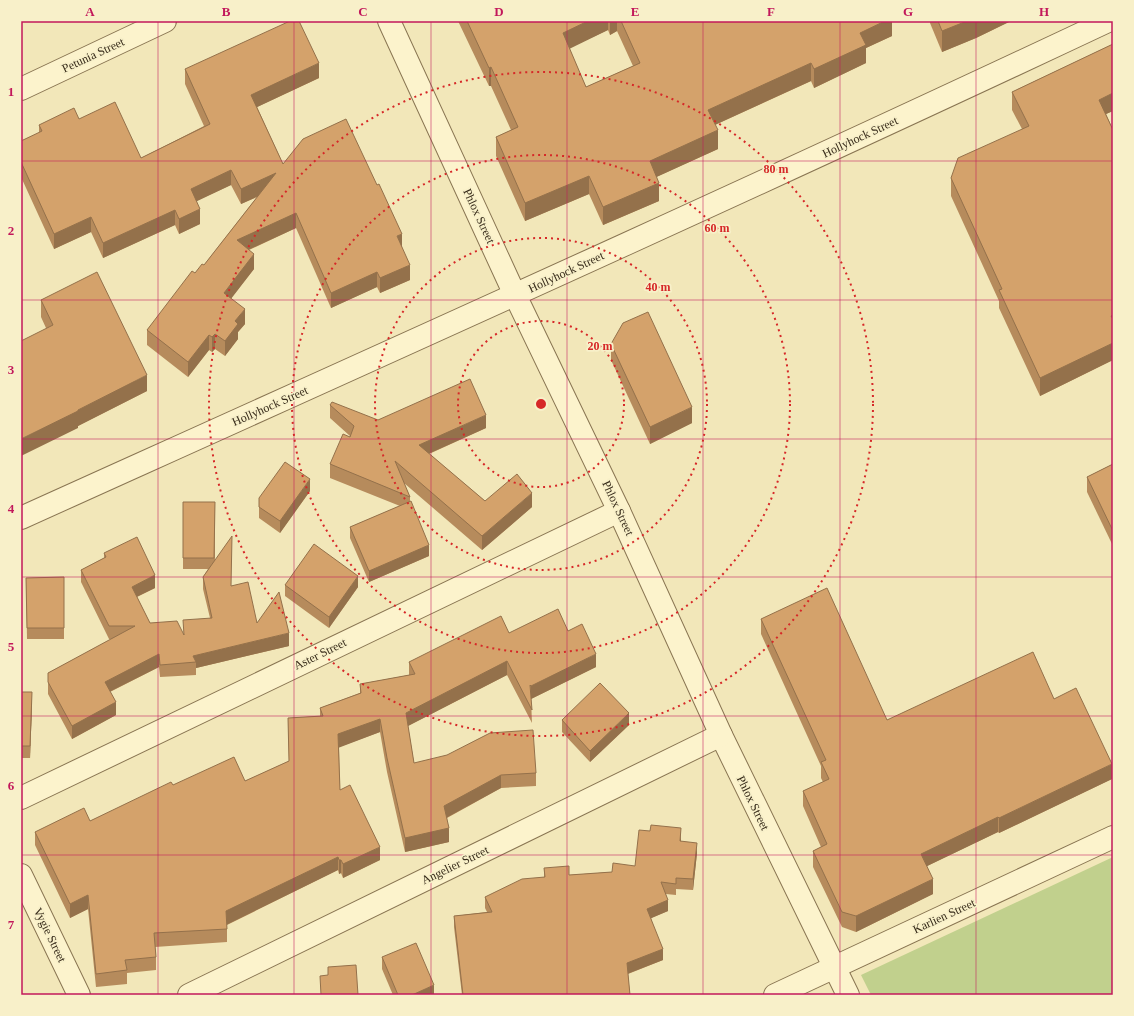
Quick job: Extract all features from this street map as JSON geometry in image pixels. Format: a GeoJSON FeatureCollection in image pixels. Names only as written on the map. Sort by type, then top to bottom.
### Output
{"type":"FeatureCollection","features":[{"type":"Feature","properties":{"kind":"street","name":"Petunia Street"},"geometry":{"type":"LineString","coordinates":[[21,89],[165,21]]}},
{"type":"Feature","properties":{"kind":"street","name":"Phlox Street"},"geometry":{"type":"LineString","coordinates":[[389,21],[515,295],[619,511],[721,735],[848,995]]}},
{"type":"Feature","properties":{"kind":"street","name":"Hollyhock Street"},"geometry":{"type":"LineString","coordinates":[[21,518],[871,133],[1108,21]]}},
{"type":"Feature","properties":{"kind":"street","name":"Aster Street"},"geometry":{"type":"LineString","coordinates":[[21,798],[619,511]]}},
{"type":"Feature","properties":{"kind":"street","name":"Angelier Street"},"geometry":{"type":"LineString","coordinates":[[189,995],[721,735]]}},
{"type":"Feature","properties":{"kind":"street","name":"Karlien Street"},"geometry":{"type":"LineString","coordinates":[[774,995],[1113,837]]}},
{"type":"Feature","properties":{"kind":"street","name":"Vygie Street"},"geometry":{"type":"LineString","coordinates":[[21,875],[79,995]]}},
{"type":"Feature","properties":{"kind":"green space"},"geometry":{"type":"Polygon","coordinates":[[[1113,857],[1113,995],[871,995],[861,975],[1113,857]]]}},
{"type":"Feature","properties":{"kind":"building"},"geometry":{"type":"Polygon","coordinates":[[[290,21],[299,21],[319,63],[251,95],[283,164],[303,139],[346,119],[377,185],[379,184],[402,234],[397,236],[410,265],[380,278],[377,272],[331,293],[296,213],[237,240],[254,254],[224,293],[245,309],[235,321],[238,324],[225,341],[215,334],[212,337],[209,335],[188,362],[147,330],[192,271],[195,273],[202,264],[204,265],[276,173],[241,189],[231,170],[191,189],[200,209],[179,219],[175,210],[103,243],[91,217],[54,234],[21,162],[21,141],[42,131],[39,125],[74,108],[79,119],[115,102],[141,158],[210,124],[185,69],[290,21]]]}},
{"type":"Feature","properties":{"kind":"building"},"geometry":{"type":"Polygon","coordinates":[[[467,21],[588,21],[563,33],[586,87],[640,63],[621,21],[885,21],[860,33],[866,45],[814,69],[811,63],[708,110],[718,130],[650,161],[659,183],[603,207],[589,176],[525,203],[496,137],[518,127],[491,67],[489,68],[467,21]]]}},
{"type":"Feature","properties":{"kind":"building"},"geometry":{"type":"Polygon","coordinates":[[[938,21],[967,21],[942,31],[938,21]]]}},
{"type":"Feature","properties":{"kind":"building"},"geometry":{"type":"Polygon","coordinates":[[[1113,44],[1113,93],[1099,100],[1113,130],[1113,315],[1111,316],[1113,319],[1113,343],[1040,378],[999,290],[1002,289],[951,178],[958,158],[1029,126],[1012,92],[1113,44]]]}},
{"type":"Feature","properties":{"kind":"building"},"geometry":{"type":"Polygon","coordinates":[[[97,272],[147,375],[21,439],[21,341],[53,325],[41,300],[97,272]]]}},
{"type":"Feature","properties":{"kind":"building"},"geometry":{"type":"Polygon","coordinates":[[[648,312],[692,407],[650,427],[611,344],[623,323],[648,312]]]}},
{"type":"Feature","properties":{"kind":"building"},"geometry":{"type":"Polygon","coordinates":[[[470,379],[486,415],[419,445],[485,501],[517,474],[532,493],[482,536],[395,461],[410,497],[330,464],[343,434],[350,437],[354,426],[330,405],[332,402],[378,420],[470,379]]]}},
{"type":"Feature","properties":{"kind":"building"},"geometry":{"type":"Polygon","coordinates":[[[285,462],[310,479],[280,521],[259,507],[259,498],[285,462]]]}},
{"type":"Feature","properties":{"kind":"building"},"geometry":{"type":"Polygon","coordinates":[[[1113,464],[1113,531],[1087,477],[1113,464]]]}},
{"type":"Feature","properties":{"kind":"building"},"geometry":{"type":"Polygon","coordinates":[[[411,501],[429,545],[369,571],[350,527],[411,501]]]}},
{"type":"Feature","properties":{"kind":"building"},"geometry":{"type":"Polygon","coordinates":[[[183,502],[215,502],[214,558],[183,558],[183,502]]]}},
{"type":"Feature","properties":{"kind":"building"},"geometry":{"type":"Polygon","coordinates":[[[232,536],[231,586],[248,582],[257,623],[279,592],[289,633],[193,656],[196,662],[160,665],[159,654],[105,682],[116,702],[72,726],[48,682],[48,673],[135,626],[109,626],[81,570],[106,557],[104,553],[137,537],[155,575],[132,587],[150,623],[177,621],[184,635],[183,620],[212,618],[203,577],[232,536]]]}},
{"type":"Feature","properties":{"kind":"building"},"geometry":{"type":"Polygon","coordinates":[[[314,544],[358,576],[329,617],[285,585],[314,544]]]}},
{"type":"Feature","properties":{"kind":"building"},"geometry":{"type":"Polygon","coordinates":[[[64,577],[64,628],[27,628],[26,578],[64,577]]]}},
{"type":"Feature","properties":{"kind":"building"},"geometry":{"type":"Polygon","coordinates":[[[827,588],[887,720],[1033,652],[1054,699],[1076,688],[1112,764],[921,854],[933,879],[856,916],[842,912],[813,851],[827,844],[803,791],[829,779],[821,762],[826,760],[761,619],[827,588]]]}},
{"type":"Feature","properties":{"kind":"building"},"geometry":{"type":"Polygon","coordinates":[[[558,609],[568,631],[582,624],[596,654],[531,686],[530,685],[532,710],[507,661],[406,713],[414,763],[447,755],[490,733],[533,730],[536,773],[501,775],[444,806],[449,828],[405,838],[380,719],[338,734],[340,790],[350,785],[380,847],[343,864],[338,857],[226,911],[227,929],[154,933],[156,957],[125,960],[127,970],[96,974],[88,895],[70,904],[35,832],[84,808],[90,821],[171,782],[173,785],[234,757],[245,781],[289,761],[288,718],[323,716],[320,708],[361,693],[360,684],[415,674],[409,662],[501,616],[509,633],[558,609]]]}},
{"type":"Feature","properties":{"kind":"building"},"geometry":{"type":"Polygon","coordinates":[[[600,683],[629,713],[590,751],[562,720],[600,683]]]}},
{"type":"Feature","properties":{"kind":"building"},"geometry":{"type":"Polygon","coordinates":[[[21,692],[32,692],[30,746],[21,746],[21,692]]]}},
{"type":"Feature","properties":{"kind":"building"},"geometry":{"type":"Polygon","coordinates":[[[651,825],[681,828],[680,841],[697,843],[693,879],[676,878],[676,884],[661,882],[668,900],[647,909],[663,949],[627,963],[630,995],[463,995],[454,916],[492,912],[485,897],[522,879],[545,877],[544,868],[569,866],[569,875],[612,872],[613,863],[635,866],[639,830],[650,831],[651,825]]]}},
{"type":"Feature","properties":{"kind":"building"},"geometry":{"type":"Polygon","coordinates":[[[416,943],[434,985],[412,995],[398,995],[382,957],[416,943]]]}},
{"type":"Feature","properties":{"kind":"building"},"geometry":{"type":"Polygon","coordinates":[[[356,965],[358,995],[321,995],[320,976],[328,975],[328,967],[356,965]]]}}]}
